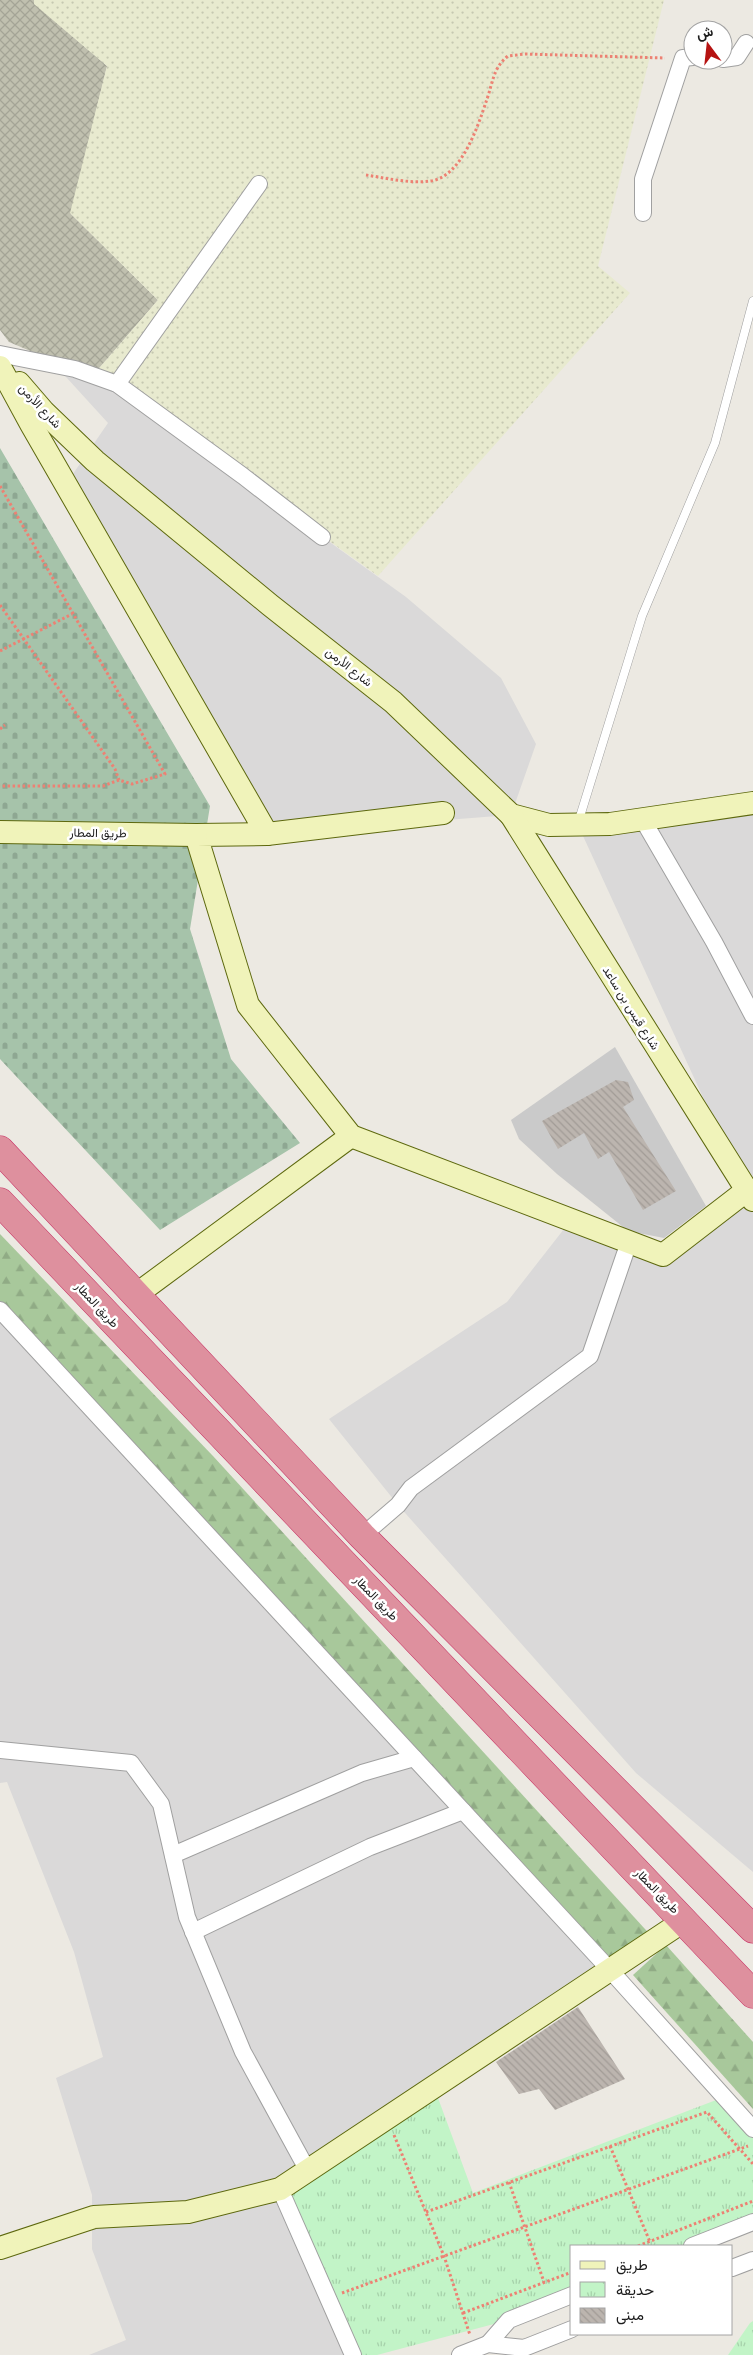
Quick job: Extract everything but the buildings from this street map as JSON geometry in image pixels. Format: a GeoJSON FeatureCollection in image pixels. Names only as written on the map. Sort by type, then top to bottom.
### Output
{"type":"FeatureCollection","features":[{"type":"Feature","properties":{"kind":"highway"},"geometry":{"type":"LineString","coordinates":[[0,1150],[362,1536],[753,1929]]}},
{"type":"Feature","properties":{"kind":"highway","name":"طريق المطار"},"geometry":{"type":"LineString","coordinates":[[0,1202],[685,1920],[753,1994]]}},
{"type":"Feature","properties":{"kind":"main road","name":"شارع الأرمن"},"geometry":{"type":"LineString","coordinates":[[0,362],[44,412],[95,461],[270,605],[393,702],[511,815],[549,826],[578,825],[643,820],[753,803]]}},
{"type":"Feature","properties":{"kind":"main road"},"geometry":{"type":"LineString","coordinates":[[0,367],[267,834],[443,813]]}},
{"type":"Feature","properties":{"kind":"main road"},"geometry":{"type":"LineString","coordinates":[[66,484],[70,474],[76,467],[85,462],[95,461]]}},
{"type":"Feature","properties":{"kind":"main road","name":"شارع قيس بن ساعد"},"geometry":{"type":"LineString","coordinates":[[511,815],[749,1196]]}},
{"type":"Feature","properties":{"kind":"main road","name":"طريق المطار"},"geometry":{"type":"LineString","coordinates":[[0,832],[196,835],[267,834]]}},
{"type":"Feature","properties":{"kind":"main road"},"geometry":{"type":"LineString","coordinates":[[196,835],[248,1005],[351,1136],[663,1255],[749,1196]]}},
{"type":"Feature","properties":{"kind":"main road"},"geometry":{"type":"LineString","coordinates":[[137,1294],[351,1136]]}},
{"type":"Feature","properties":{"kind":"main road"},"geometry":{"type":"LineString","coordinates":[[0,2248],[94,2217],[188,2212],[280,2189],[685,1920]]}},
{"type":"Feature","properties":{"kind":"street"},"geometry":{"type":"LineString","coordinates":[[733,57],[737,56],[750,43]]}},
{"type":"Feature","properties":{"kind":"street"},"geometry":{"type":"LineString","coordinates":[[642,213],[643,180],[683,70]]}},
{"type":"Feature","properties":{"kind":"street"},"geometry":{"type":"LineString","coordinates":[[117,384],[259,184]]}},
{"type":"Feature","properties":{"kind":"street"},"geometry":{"type":"LineString","coordinates":[[0,354],[75,369],[117,384],[243,476],[322,537]]}},
{"type":"Feature","properties":{"kind":"street"},"geometry":{"type":"LineString","coordinates":[[643,820],[714,942],[753,1016]]}},
{"type":"Feature","properties":{"kind":"street"},"geometry":{"type":"LineString","coordinates":[[362,1536],[398,1505],[411,1488],[590,1356],[629,1242]]}},
{"type":"Feature","properties":{"kind":"street"},"geometry":{"type":"LineString","coordinates":[[0,1310],[463,1810],[753,2129]]}},
{"type":"Feature","properties":{"kind":"street"},"geometry":{"type":"LineString","coordinates":[[0,1750],[131,1763],[161,1804],[188,1917],[194,1932],[243,2052],[308,2171]]}},
{"type":"Feature","properties":{"kind":"street"},"geometry":{"type":"LineString","coordinates":[[173,1856],[362,1773],[414,1758]]}},
{"type":"Feature","properties":{"kind":"street"},"geometry":{"type":"LineString","coordinates":[[194,1932],[370,1847],[463,1810]]}},
{"type":"Feature","properties":{"kind":"street"},"geometry":{"type":"LineString","coordinates":[[280,2189],[353,2355]]}},
{"type":"Feature","properties":{"kind":"street"},"geometry":{"type":"LineString","coordinates":[[695,2245],[753,2222]]}},
{"type":"Feature","properties":{"kind":"street"},"geometry":{"type":"LineString","coordinates":[[733,2268],[753,2260]]}},
{"type":"Feature","properties":{"kind":"street"},"geometry":{"type":"LineString","coordinates":[[474,2350],[509,2320],[570,2295]]}},
{"type":"Feature","properties":{"kind":"street"},"geometry":{"type":"LineString","coordinates":[[474,2350],[524,2348],[570,2330]]}},
{"type":"Feature","properties":{"kind":"lane"},"geometry":{"type":"LineString","coordinates":[[578,825],[642,616],[715,443],[753,300]]}},
{"type":"Feature","properties":{"kind":"path"},"geometry":{"type":"LineString","coordinates":[[366,175],[430,181],[444,178],[454,169],[473,136],[488,98],[494,72],[508,56],[683,58]]}},
{"type":"Feature","properties":{"kind":"path"},"geometry":{"type":"LineString","coordinates":[[0,486],[165,774],[132,784],[119,780],[103,786],[0,786]]}},
{"type":"Feature","properties":{"kind":"path"},"geometry":{"type":"LineString","coordinates":[[0,605],[115,769],[119,780]]}},
{"type":"Feature","properties":{"kind":"path"},"geometry":{"type":"LineString","coordinates":[[0,651],[72,614]]}},
{"type":"Feature","properties":{"kind":"path"},"geometry":{"type":"LineString","coordinates":[[0,729],[5,725]]}},
{"type":"Feature","properties":{"kind":"path"},"geometry":{"type":"LineString","coordinates":[[426,2212],[707,2112],[753,2164]]}},
{"type":"Feature","properties":{"kind":"path"},"geometry":{"type":"LineString","coordinates":[[387,2118],[444,2256],[474,2350]]}},
{"type":"Feature","properties":{"kind":"path"},"geometry":{"type":"LineString","coordinates":[[328,2298],[753,2144]]}},
{"type":"Feature","properties":{"kind":"path"},"geometry":{"type":"LineString","coordinates":[[610,2146],[650,2242]]}},
{"type":"Feature","properties":{"kind":"path"},"geometry":{"type":"LineString","coordinates":[[509,2182],[544,2282]]}},
{"type":"Feature","properties":{"kind":"path"},"geometry":{"type":"LineString","coordinates":[[641,2245],[753,2201]]}},
{"type":"Feature","properties":{"kind":"path"},"geometry":{"type":"LineString","coordinates":[[463,2313],[570,2273]]}},
{"type":"Feature","properties":{"kind":"shaded area"},"geometry":{"type":"Polygon","coordinates":[[[0,0],[34,0],[35,4],[107,66],[71,214],[158,300],[95,373],[74,360],[47,358],[9,342],[0,330],[0,0]]]}},
{"type":"Feature","properties":{"kind":"shaded area"},"geometry":{"type":"Polygon","coordinates":[[[34,0],[664,0],[598,266],[630,293],[378,576],[95,373],[158,300],[70,213],[107,66],[34,4],[34,0]]]}},
{"type":"Feature","properties":{"kind":"shaded area"},"geometry":{"type":"Polygon","coordinates":[[[56,366],[117,384],[135,402],[406,597],[501,678],[536,744],[511,815],[267,834],[66,484],[108,423],[56,366]]]}},
{"type":"Feature","properties":{"kind":"shaded area"},"geometry":{"type":"Polygon","coordinates":[[[753,803],[753,1872],[636,1773],[398,1505],[329,1419],[507,1302],[571,1220],[663,1255],[746,1191],[578,825],[753,803]]]}},
{"type":"Feature","properties":{"kind":"shaded area"},"geometry":{"type":"Polygon","coordinates":[[[615,1047],[706,1206],[664,1238],[628,1231],[557,1174],[519,1139],[511,1120],[615,1047]]]}},
{"type":"Feature","properties":{"kind":"shaded area"},"geometry":{"type":"Polygon","coordinates":[[[0,1310],[610,1970],[280,2189],[353,2355],[89,2355],[126,2340],[92,2249],[92,2195],[56,2078],[103,2057],[74,1952],[7,1782],[0,1783],[0,1310]]]}},
{"type":"Feature","properties":{"kind":"green space"},"geometry":{"type":"Polygon","coordinates":[[[0,448],[210,806],[190,929],[231,1059],[300,1143],[160,1230],[0,1059],[0,448]]]}},
{"type":"Feature","properties":{"kind":"green space"},"geometry":{"type":"Polygon","coordinates":[[[0,1234],[213,1456],[655,1940],[610,1970],[0,1310],[0,1234]]]}},
{"type":"Feature","properties":{"kind":"green space"},"geometry":{"type":"Polygon","coordinates":[[[666,1945],[753,2042],[753,2109],[633,1975],[666,1945]]]}},
{"type":"Feature","properties":{"kind":"green space"},"geometry":{"type":"Polygon","coordinates":[[[434,2087],[473,2193],[724,2097],[753,2129],[753,2222],[695,2245],[570,2245],[570,2296],[509,2320],[377,2355],[353,2355],[280,2189],[434,2087]]]}},
{"type":"Feature","properties":{"kind":"green space"},"geometry":{"type":"Polygon","coordinates":[[[753,2321],[753,2355],[728,2355],[750,2323],[753,2321]]]}}]}
